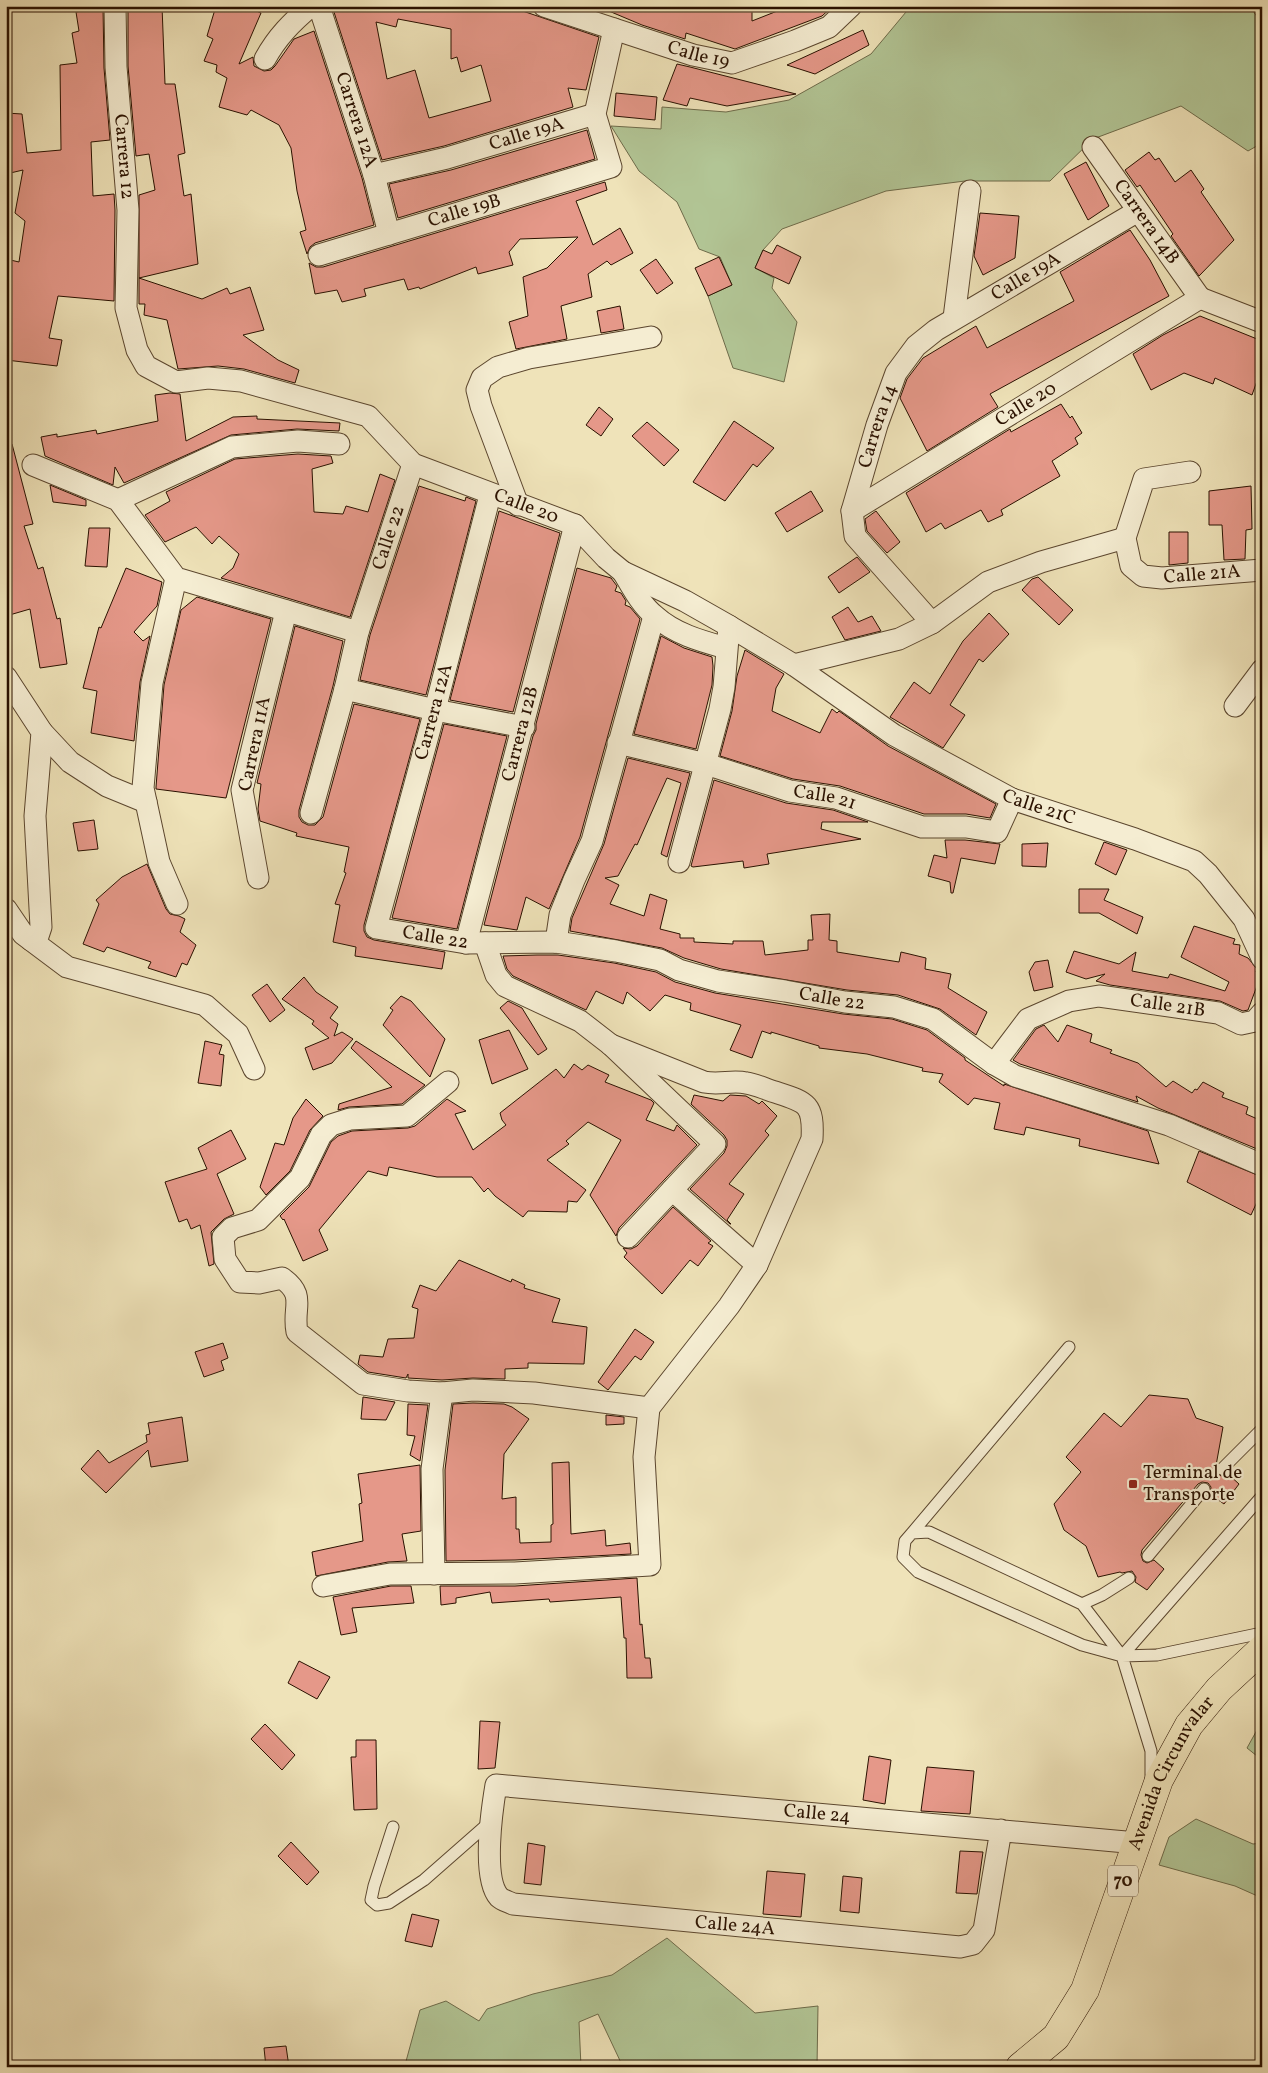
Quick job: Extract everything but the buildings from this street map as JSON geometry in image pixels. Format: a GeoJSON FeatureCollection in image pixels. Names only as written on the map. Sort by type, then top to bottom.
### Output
{"type":"FeatureCollection","features":[{"type":"Feature","properties":{"kind":"main road","name":"Avenida Circunvalar"},"geometry":{"type":"LineString","coordinates":[[1020,2067],[1056,2036],[1085,1990],[1159,1780],[1189,1725],[1219,1690],[1262,1649]]}},
{"type":"Feature","properties":{"kind":"street","name":"Carrera 12"},"geometry":{"type":"LineString","coordinates":[[115,6],[117,84],[128,210],[126,308]]}},
{"type":"Feature","properties":{"kind":"street"},"geometry":{"type":"LineString","coordinates":[[265,59],[274,43],[290,24],[311,6]]}},
{"type":"Feature","properties":{"kind":"street","name":"Carrera 12A"},"geometry":{"type":"LineString","coordinates":[[319,6],[374,175],[389,234]]}},
{"type":"Feature","properties":{"kind":"street","name":"Calle 19"},"geometry":{"type":"LineString","coordinates":[[544,6],[694,55],[732,63],[829,27],[850,9]]}},
{"type":"Feature","properties":{"kind":"street"},"geometry":{"type":"LineString","coordinates":[[595,114],[614,30]]}},
{"type":"Feature","properties":{"kind":"street","name":"Calle 19A"},"geometry":{"type":"LineString","coordinates":[[374,175],[447,158],[595,114]]}},
{"type":"Feature","properties":{"kind":"street","name":"Calle 19B"},"geometry":{"type":"LineString","coordinates":[[320,255],[611,167],[595,114]]}},
{"type":"Feature","properties":{"kind":"street","name":"Carrera 14B"},"geometry":{"type":"LineString","coordinates":[[1094,147],[1200,298]]}},
{"type":"Feature","properties":{"kind":"street"},"geometry":{"type":"LineString","coordinates":[[954,318],[970,191]]}},
{"type":"Feature","properties":{"kind":"street","name":"Calle 19A"},"geometry":{"type":"LineString","coordinates":[[916,346],[954,318],[1138,211]]}},
{"type":"Feature","properties":{"kind":"street","name":"Calle 20"},"geometry":{"type":"LineString","coordinates":[[852,511],[1200,298]]}},
{"type":"Feature","properties":{"kind":"street"},"geometry":{"type":"LineString","coordinates":[[1200,298],[1262,322]]}},
{"type":"Feature","properties":{"kind":"street","name":"Calle 20"},"geometry":{"type":"LineString","coordinates":[[126,308],[137,350],[146,366],[176,382],[208,378],[241,381],[368,416],[413,464],[490,495],[575,525],[606,558],[623,572],[685,601],[729,626]]}},
{"type":"Feature","properties":{"kind":"street"},"geometry":{"type":"LineString","coordinates":[[518,505],[481,406],[477,390],[482,378],[498,366],[529,358],[651,337]]}},
{"type":"Feature","properties":{"kind":"street","name":"Carrera 14"},"geometry":{"type":"LineString","coordinates":[[852,511],[877,425],[896,373],[916,346]]}},
{"type":"Feature","properties":{"kind":"street"},"geometry":{"type":"LineString","coordinates":[[118,500],[232,447],[298,441],[339,444]]}},
{"type":"Feature","properties":{"kind":"street","name":"Calle 22"},"geometry":{"type":"LineString","coordinates":[[312,813],[346,689],[358,632],[413,464]]}},
{"type":"Feature","properties":{"kind":"street"},"geometry":{"type":"LineString","coordinates":[[33,465],[118,500],[176,578],[358,632]]}},
{"type":"Feature","properties":{"kind":"street"},"geometry":{"type":"LineString","coordinates":[[794,665],[899,640],[932,623],[988,582],[1042,562],[1125,538],[1144,479],[1190,472]]}},
{"type":"Feature","properties":{"kind":"street","name":"Carrera 12A"},"geometry":{"type":"LineString","coordinates":[[376,928],[435,710],[490,495]]}},
{"type":"Feature","properties":{"kind":"street"},"geometry":{"type":"LineString","coordinates":[[852,511],[855,536],[932,623]]}},
{"type":"Feature","properties":{"kind":"street","name":"Carrera 12B"},"geometry":{"type":"LineString","coordinates":[[476,943],[524,727],[575,525]]}},
{"type":"Feature","properties":{"kind":"street","name":"Calle 21A"},"geometry":{"type":"LineString","coordinates":[[1125,538],[1131,566],[1143,576],[1162,578],[1262,570]]}},
{"type":"Feature","properties":{"kind":"street"},"geometry":{"type":"LineString","coordinates":[[623,572],[638,597],[654,616],[677,631],[726,648]]}},
{"type":"Feature","properties":{"kind":"street"},"geometry":{"type":"LineString","coordinates":[[176,578],[152,683],[143,788],[159,862],[177,904]]}},
{"type":"Feature","properties":{"kind":"street","name":"Carrera 11A"},"geometry":{"type":"LineString","coordinates":[[258,878],[242,790],[286,611]]}},
{"type":"Feature","properties":{"kind":"street"},"geometry":{"type":"LineString","coordinates":[[556,942],[560,915],[592,842],[654,616]]}},
{"type":"Feature","properties":{"kind":"street"},"geometry":{"type":"LineString","coordinates":[[679,862],[706,764],[724,687],[729,626]]}},
{"type":"Feature","properties":{"kind":"street","name":"Calle 21C"},"geometry":{"type":"LineString","coordinates":[[729,626],[794,665],[894,735],[1012,799],[1135,839],[1194,861],[1208,874],[1244,918],[1262,958]]}},
{"type":"Feature","properties":{"kind":"street"},"geometry":{"type":"LineString","coordinates":[[1235,706],[1262,670]]}},
{"type":"Feature","properties":{"kind":"street"},"geometry":{"type":"LineString","coordinates":[[6,677],[42,732],[70,762],[107,786],[146,802]]}},
{"type":"Feature","properties":{"kind":"street"},"geometry":{"type":"LineString","coordinates":[[346,689],[435,710],[524,727]]}},
{"type":"Feature","properties":{"kind":"street"},"geometry":{"type":"LineString","coordinates":[[31,940],[38,936],[42,927],[35,816],[42,732]]}},
{"type":"Feature","properties":{"kind":"street","name":"Calle 21"},"geometry":{"type":"LineString","coordinates":[[618,743],[706,764],[790,791],[836,798],[922,827],[966,827],[997,832],[1012,799]]}},
{"type":"Feature","properties":{"kind":"street"},"geometry":{"type":"LineString","coordinates":[[6,909],[24,934],[68,967],[205,1005],[238,1034],[254,1069]]}},
{"type":"Feature","properties":{"kind":"street","name":"Calle 22"},"geometry":{"type":"LineString","coordinates":[[376,928],[476,943],[556,942],[660,960],[679,970],[718,981],[845,1002],[894,1007],[933,1019],[994,1064],[1015,1076],[1169,1125],[1262,1165]]}},
{"type":"Feature","properties":{"kind":"street"},"geometry":{"type":"LineString","coordinates":[[476,943],[505,986],[580,1021],[611,1046],[716,1144],[628,1237]]}},
{"type":"Feature","properties":{"kind":"street","name":"Calle 21B"},"geometry":{"type":"LineString","coordinates":[[994,1064],[1028,1020],[1069,1001],[1099,996],[1218,1013],[1241,1024],[1255,1021],[1262,1013]]}},
{"type":"Feature","properties":{"kind":"street"},"geometry":{"type":"LineString","coordinates":[[323,1586],[390,1574],[515,1573],[650,1565],[644,1457],[649,1408],[729,1306],[757,1265],[812,1139],[813,1122],[810,1111],[802,1100],[744,1082],[717,1085],[704,1082],[611,1046]]}},
{"type":"Feature","properties":{"kind":"street"},"geometry":{"type":"LineString","coordinates":[[448,1082],[407,1116],[350,1118],[331,1125],[321,1135],[300,1178],[258,1220],[232,1228],[223,1237],[225,1259],[240,1282],[259,1284],[282,1278],[293,1286],[297,1294],[297,1332],[363,1384],[408,1391],[442,1393],[473,1390],[534,1393],[649,1408]]}},
{"type":"Feature","properties":{"kind":"street"},"geometry":{"type":"LineString","coordinates":[[672,1190],[757,1265]]}},
{"type":"Feature","properties":{"kind":"street"},"geometry":{"type":"LineString","coordinates":[[434,1574],[432,1469],[442,1393]]}},
{"type":"Feature","properties":{"kind":"street","name":"Calle 24"},"geometry":{"type":"LineString","coordinates":[[490,1822],[496,1785],[1137,1843]]}},
{"type":"Feature","properties":{"kind":"street","name":"Calle 24A"},"geometry":{"type":"LineString","coordinates":[[490,1822],[491,1878],[499,1897],[513,1904],[960,1947],[973,1944],[984,1930],[1002,1830]]}},
{"type":"Feature","properties":{"kind":"lane"},"geometry":{"type":"LineString","coordinates":[[1069,1347],[912,1532],[905,1541],[903,1557],[918,1572],[1082,1645],[1122,1656],[1157,1655],[1262,1633]]}},
{"type":"Feature","properties":{"kind":"lane"},"geometry":{"type":"LineString","coordinates":[[1222,1469],[1262,1429]]}},
{"type":"Feature","properties":{"kind":"lane"},"geometry":{"type":"LineString","coordinates":[[1148,1556],[1204,1489]]}},
{"type":"Feature","properties":{"kind":"lane"},"geometry":{"type":"LineString","coordinates":[[1122,1656],[1262,1496]]}},
{"type":"Feature","properties":{"kind":"lane"},"geometry":{"type":"LineString","coordinates":[[912,1532],[929,1532],[1082,1604],[1122,1656],[1131,1680],[1150,1751],[1152,1800]]}},
{"type":"Feature","properties":{"kind":"lane"},"geometry":{"type":"LineString","coordinates":[[1082,1604],[1102,1595],[1129,1578]]}},
{"type":"Feature","properties":{"kind":"lane"},"geometry":{"type":"LineString","coordinates":[[393,1827],[371,1900],[377,1905],[389,1903],[424,1880],[490,1822]]}},
{"type":"Feature","properties":{"kind":"green space"},"geometry":{"type":"Polygon","coordinates":[[[911,6],[1249,6],[1262,23],[1262,143],[1248,151],[1181,106],[1093,139],[1050,181],[965,181],[886,191],[782,229],[763,250],[755,268],[774,278],[772,288],[797,322],[784,382],[733,368],[708,296],[732,285],[720,257],[699,249],[677,202],[639,171],[611,126],[661,129],[662,107],[726,112],[789,100],[871,54],[911,6]]]}},
{"type":"Feature","properties":{"kind":"green space"},"geometry":{"type":"Polygon","coordinates":[[[1262,1721],[1262,1760],[1247,1748],[1262,1721]]]}},
{"type":"Feature","properties":{"kind":"green space"},"geometry":{"type":"Polygon","coordinates":[[[1196,1819],[1253,1844],[1262,1843],[1262,1898],[1235,1886],[1159,1865],[1169,1837],[1196,1819]]]}},
{"type":"Feature","properties":{"kind":"green space"},"geometry":{"type":"Polygon","coordinates":[[[667,1938],[755,2013],[818,2006],[817,2067],[623,2067],[598,2014],[579,2022],[581,2067],[406,2067],[405,2065],[420,2010],[446,2001],[479,2021],[487,2009],[533,1994],[612,1975],[667,1938]]]}},
{"type":"Feature","properties":{"kind":"place","name":"Terminal de Transporte"},"geometry":{"type":"Point","coordinates":[1133,1484]}}]}
